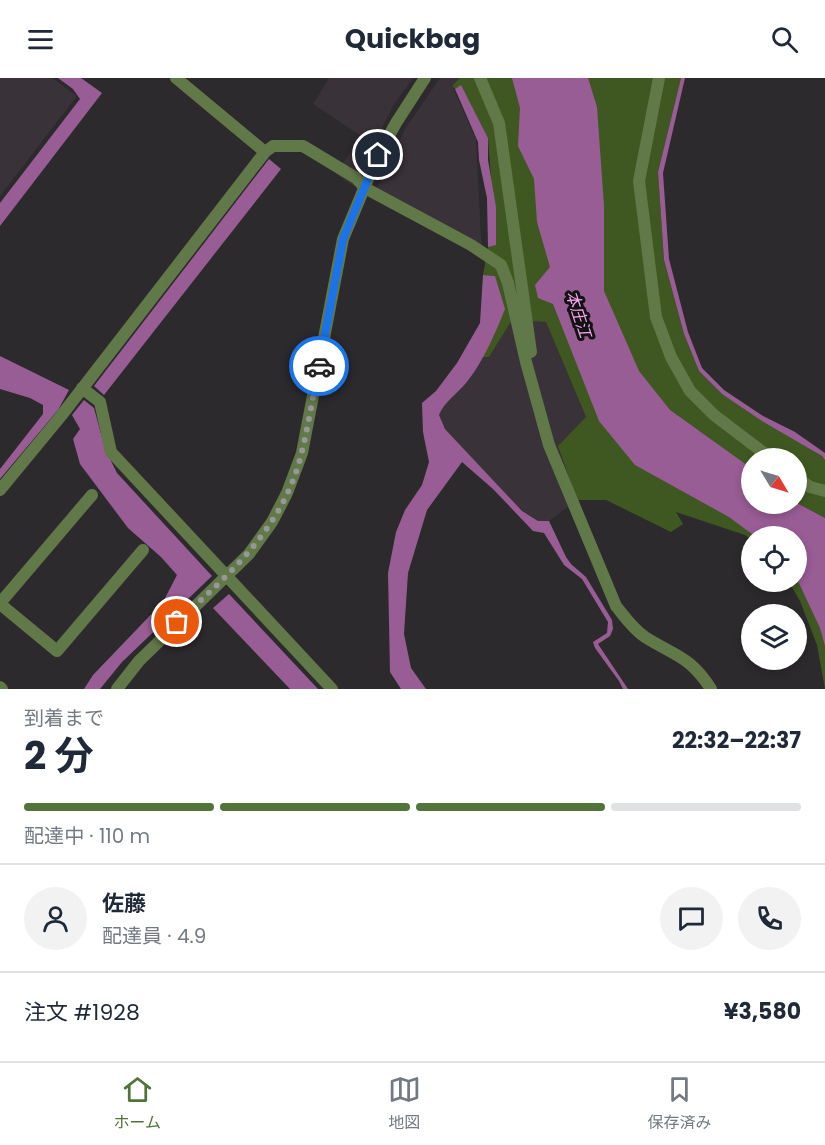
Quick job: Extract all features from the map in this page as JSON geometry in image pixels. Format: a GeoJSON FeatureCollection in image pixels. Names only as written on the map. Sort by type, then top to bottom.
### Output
{"type":"FeatureCollection","features":[{"type":"Feature","properties":{"kind":"street"},"geometry":{"type":"LineString","coordinates":[[176,78],[266,152]]}},
{"type":"Feature","properties":{"kind":"street"},"geometry":{"type":"LineString","coordinates":[[117,689],[139,661],[227,578],[249,554],[272,522],[287,493],[302,453],[343,239],[378,155],[425,78]]}},
{"type":"Feature","properties":{"kind":"street"},"geometry":{"type":"LineString","coordinates":[[480,78],[499,123],[531,352],[530,374]]}},
{"type":"Feature","properties":{"kind":"street"},"geometry":{"type":"LineString","coordinates":[[659,78],[639,181],[656,318],[671,357],[690,391],[714,415],[758,448]]}},
{"type":"Feature","properties":{"kind":"street"},"geometry":{"type":"LineString","coordinates":[[0,490],[266,152],[273,146],[303,146],[356,178],[365,188],[461,239],[501,265],[508,282],[526,363],[549,445],[616,606],[629,624],[645,637],[676,652],[698,669],[711,689]]}},
{"type":"Feature","properties":{"kind":"street"},"geometry":{"type":"LineString","coordinates":[[82,388],[100,402],[111,452],[332,689]]}},
{"type":"Feature","properties":{"kind":"street"},"geometry":{"type":"LineString","coordinates":[[807,485],[825,491]]}},
{"type":"Feature","properties":{"kind":"street"},"geometry":{"type":"LineString","coordinates":[[92,495],[0,603],[57,651],[143,550]]}},
{"type":"Feature","properties":{"kind":"shaded area"},"geometry":{"type":"Polygon","coordinates":[[[0,78],[52,78],[77,96],[0,196],[0,78]]]}},
{"type":"Feature","properties":{"kind":"shaded area"},"geometry":{"type":"Polygon","coordinates":[[[329,78],[413,78],[394,104],[353,186],[336,174],[361,136],[313,104],[329,78]]]}},
{"type":"Feature","properties":{"kind":"shaded area"},"geometry":{"type":"Polygon","coordinates":[[[440,78],[460,78],[452,86],[476,139],[482,257],[372,199],[405,129],[440,78]]]}},
{"type":"Feature","properties":{"kind":"shaded area"},"geometry":{"type":"Polygon","coordinates":[[[512,320],[546,322],[586,417],[577,500],[549,521],[538,521],[522,511],[445,429],[439,415],[444,403],[466,383],[481,357],[489,357],[512,320]]]}},
{"type":"Feature","properties":{"kind":"green space"},"geometry":{"type":"Polygon","coordinates":[[[460,78],[527,78],[547,180],[561,301],[741,495],[741,514],[759,514],[770,526],[741,526],[741,534],[676,512],[683,524],[671,532],[606,500],[577,500],[558,446],[586,417],[546,322],[512,320],[489,357],[481,357],[495,334],[495,276],[483,275],[488,247],[496,244],[488,138],[461,86],[455,89],[452,86],[460,78]]]}},
{"type":"Feature","properties":{"kind":"green space"},"geometry":{"type":"Polygon","coordinates":[[[572,78],[681,78],[658,172],[664,260],[684,334],[699,371],[722,394],[822,456],[825,460],[825,518],[807,508],[807,448],[741,448],[741,461],[636,392],[591,293],[572,78]]]}},
{"type":"Feature","properties":{"kind":"green space"},"geometry":{"type":"Polygon","coordinates":[[[807,580],[825,613],[825,689],[817,645],[807,619],[807,604],[801,604],[795,592],[807,592],[807,580]]]}},
{"type":"Feature","properties":{"kind":"water"},"geometry":{"type":"Polygon","coordinates":[[[58,78],[81,78],[102,93],[0,226],[0,203],[80,99],[73,89],[58,78]]]}},
{"type":"Feature","properties":{"kind":"water","name":"本庄江"},"geometry":{"type":"Polygon","coordinates":[[[512,78],[588,78],[597,107],[604,206],[604,291],[639,371],[670,410],[741,461],[741,514],[807,514],[807,508],[825,518],[825,646],[820,628],[803,592],[807,592],[807,526],[741,526],[635,465],[599,421],[553,304],[538,298],[535,285],[550,267],[537,222],[534,179],[518,146],[520,108],[512,78]]]}},
{"type":"Feature","properties":{"kind":"water"},"geometry":{"type":"Polygon","coordinates":[[[681,78],[685,78],[663,173],[669,259],[688,332],[702,368],[724,390],[763,416],[795,432],[825,453],[825,460],[722,394],[699,371],[684,334],[664,260],[658,172],[681,78]]]}},
{"type":"Feature","properties":{"kind":"water"},"geometry":{"type":"Polygon","coordinates":[[[461,85],[488,138],[488,160],[496,207],[496,245],[488,247],[487,198],[479,160],[478,142],[455,89],[461,85]]]}},
{"type":"Feature","properties":{"kind":"water"},"geometry":{"type":"Polygon","coordinates":[[[269,159],[281,169],[104,395],[94,386],[269,159]]]}},
{"type":"Feature","properties":{"kind":"water"},"geometry":{"type":"Polygon","coordinates":[[[483,275],[495,276],[505,309],[478,367],[439,415],[445,429],[522,511],[538,521],[549,521],[566,557],[586,577],[612,620],[613,629],[610,636],[598,644],[628,689],[623,689],[595,648],[593,642],[607,633],[608,622],[582,579],[564,565],[544,533],[533,531],[493,489],[462,462],[427,510],[408,573],[404,634],[411,668],[426,689],[401,689],[390,672],[388,573],[396,532],[405,510],[422,485],[429,462],[423,432],[422,403],[436,391],[457,363],[480,323],[483,275]]]}},
{"type":"Feature","properties":{"kind":"water"},"geometry":{"type":"Polygon","coordinates":[[[0,356],[69,390],[58,410],[0,479],[0,469],[43,414],[43,405],[30,398],[0,389],[0,356]]]}},
{"type":"Feature","properties":{"kind":"water"},"geometry":{"type":"Polygon","coordinates":[[[84,400],[94,408],[105,449],[117,473],[212,576],[122,662],[100,689],[84,689],[93,675],[163,602],[177,575],[161,557],[128,528],[80,464],[73,439],[80,429],[72,415],[84,400]]]}},
{"type":"Feature","properties":{"kind":"water"},"geometry":{"type":"Polygon","coordinates":[[[229,594],[318,689],[290,689],[213,608],[229,594]]]}},
{"type":"Feature","properties":{"kind":"way so far"},"geometry":{"type":"LineString","coordinates":[[177,622],[227,578],[249,554],[272,522],[287,493],[302,453],[319,366]]}},
{"type":"Feature","properties":{"kind":"route"},"geometry":{"type":"LineString","coordinates":[[319,366],[343,239],[378,155]]}}]}
